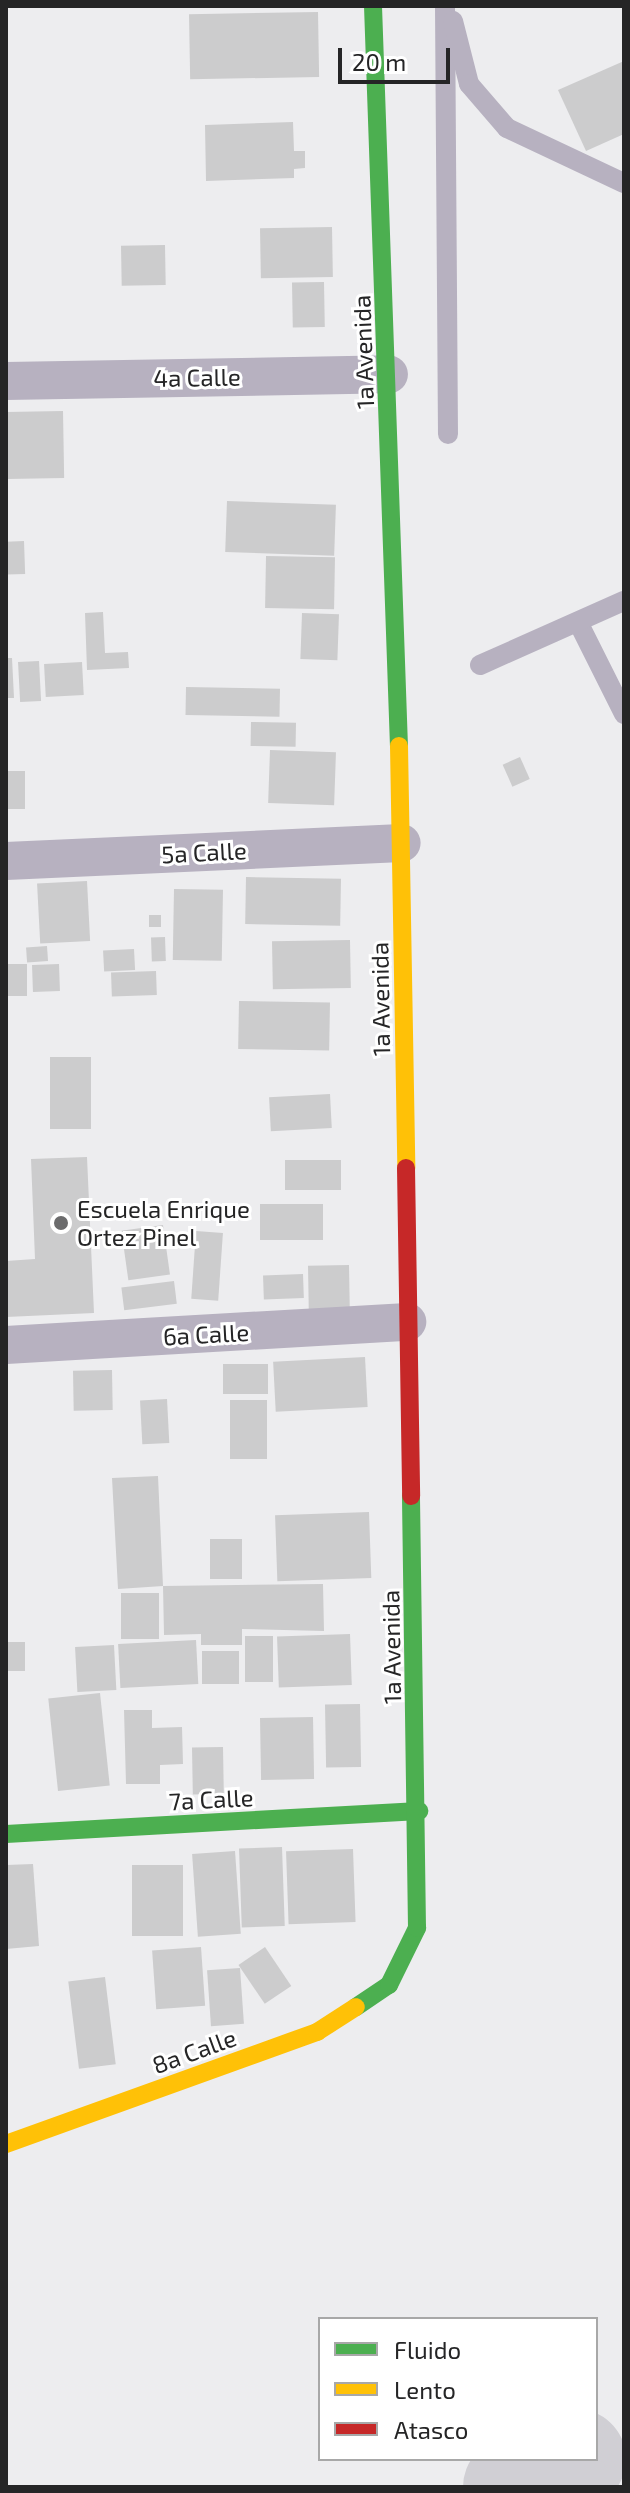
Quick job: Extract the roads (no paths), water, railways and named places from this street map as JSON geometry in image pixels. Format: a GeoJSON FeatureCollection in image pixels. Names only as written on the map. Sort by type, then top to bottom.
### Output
{"type":"FeatureCollection","features":[{"type":"Feature","properties":{"kind":"street","name":"1a Avenida"},"geometry":{"type":"LineString","coordinates":[[373,6],[389,374],[402,843],[407,1322],[419,1811],[417,1928],[389,1985]]}},
{"type":"Feature","properties":{"kind":"street","name":"4a Calle"},"geometry":{"type":"LineString","coordinates":[[6,381],[389,374]]}},
{"type":"Feature","properties":{"kind":"street","name":"5a Calle"},"geometry":{"type":"LineString","coordinates":[[6,861],[402,843]]}},
{"type":"Feature","properties":{"kind":"street","name":"6a Calle"},"geometry":{"type":"LineString","coordinates":[[6,1345],[407,1322]]}},
{"type":"Feature","properties":{"kind":"street","name":"7a Calle"},"geometry":{"type":"LineString","coordinates":[[6,1834],[419,1811]]}},
{"type":"Feature","properties":{"kind":"street","name":"8a Calle"},"geometry":{"type":"LineString","coordinates":[[6,2144],[317,2032],[389,1985]]}},
{"type":"Feature","properties":{"kind":"lane"},"geometry":{"type":"LineString","coordinates":[[447,6],[469,84],[507,128],[624,183]]}},
{"type":"Feature","properties":{"kind":"lane"},"geometry":{"type":"LineString","coordinates":[[447,6],[448,434]]}},
{"type":"Feature","properties":{"kind":"lane"},"geometry":{"type":"LineString","coordinates":[[480,665],[624,601]]}},
{"type":"Feature","properties":{"kind":"lane"},"geometry":{"type":"LineString","coordinates":[[578,622],[624,714]]}},
{"type":"Feature","properties":{"kind":"place","name":"Escuela Enrique Ortez Pinel"},"geometry":{"type":"Point","coordinates":[61,1223]}}]}
